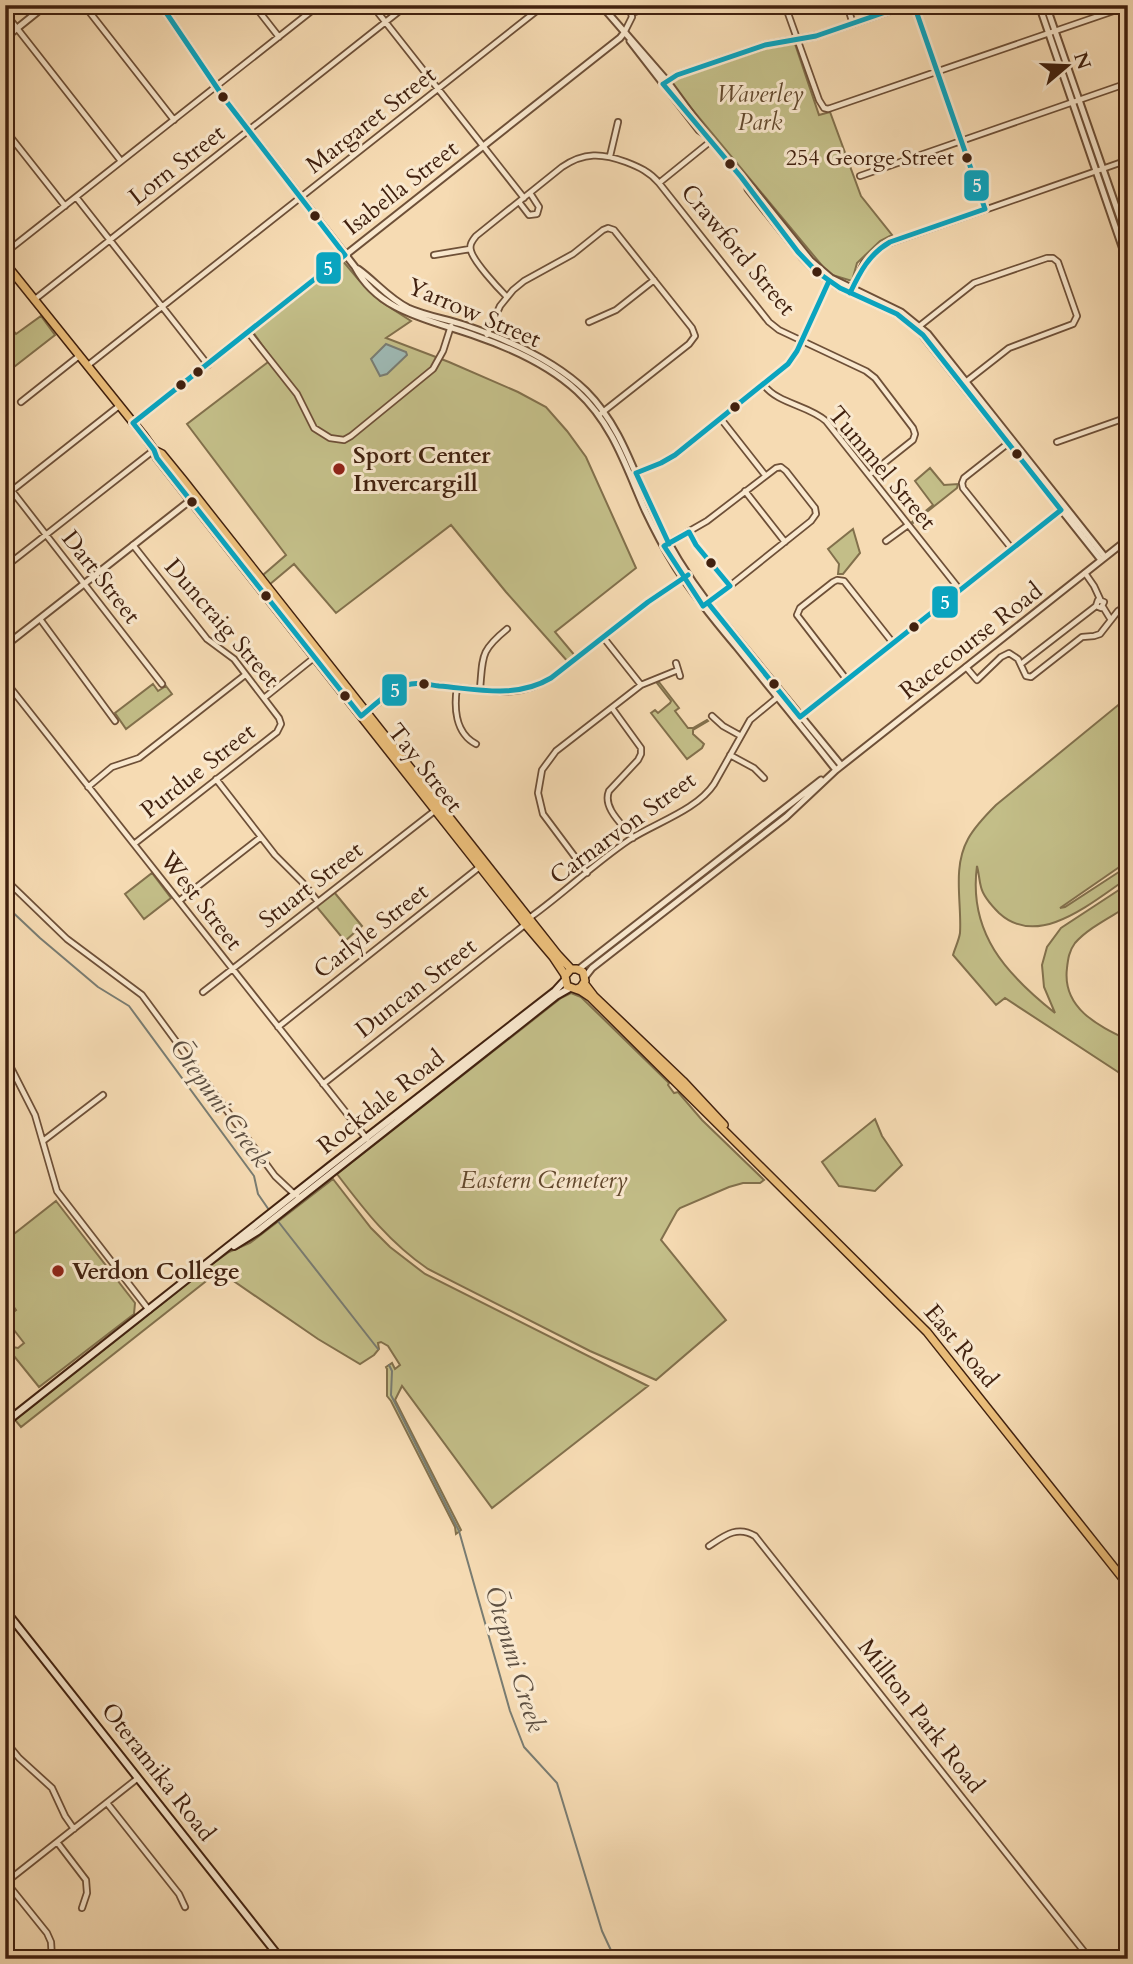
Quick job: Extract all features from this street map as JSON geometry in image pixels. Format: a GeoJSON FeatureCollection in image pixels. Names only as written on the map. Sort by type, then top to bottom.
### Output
{"type":"FeatureCollection","features":[{"type":"Feature","properties":{"kind":"highway","name":"Tay Street"},"geometry":{"type":"LineString","coordinates":[[5,262],[527,922],[561,960],[571,978]]}},
{"type":"Feature","properties":{"kind":"highway"},"geometry":{"type":"LineString","coordinates":[[571,978],[585,980]]}},
{"type":"Feature","properties":{"kind":"highway","name":"East Road"},"geometry":{"type":"LineString","coordinates":[[571,978],[585,980],[594,996],[707,1106],[744,1150]]}},
{"type":"Feature","properties":{"kind":"highway","name":"East Road"},"geometry":{"type":"LineString","coordinates":[[571,978],[927,1332],[1128,1585]]}},
{"type":"Feature","properties":{"kind":"main road","name":"Rockdale Road"},"geometry":{"type":"LineString","coordinates":[[5,1423],[220,1253],[253,1235],[297,1196],[556,996],[571,978]]}},
{"type":"Feature","properties":{"kind":"main road","name":"Oteramika Road"},"geometry":{"type":"LineString","coordinates":[[5,1610],[281,1959]]}},
{"type":"Feature","properties":{"kind":"street"},"geometry":{"type":"LineString","coordinates":[[5,38],[46,5]]}},
{"type":"Feature","properties":{"kind":"street"},"geometry":{"type":"LineString","coordinates":[[84,5],[174,120]]}},
{"type":"Feature","properties":{"kind":"street","name":"Yarrow Street"},"geometry":{"type":"LineString","coordinates":[[162,5],[216,87],[355,267],[403,305],[522,349],[561,371],[587,392],[623,443],[666,545],[686,577],[838,768]]}},
{"type":"Feature","properties":{"kind":"street"},"geometry":{"type":"LineString","coordinates":[[254,5],[279,37]]}},
{"type":"Feature","properties":{"kind":"street"},"geometry":{"type":"LineString","coordinates":[[5,253],[319,5]]}},
{"type":"Feature","properties":{"kind":"street"},"geometry":{"type":"LineString","coordinates":[[372,5],[524,198]]}},
{"type":"Feature","properties":{"kind":"street","name":"Lorn Street"},"geometry":{"type":"LineString","coordinates":[[34,299],[407,5]]}},
{"type":"Feature","properties":{"kind":"street","name":"Margaret Street"},"geometry":{"type":"LineString","coordinates":[[87,366],[544,5]]}},
{"type":"Feature","properties":{"kind":"street"},"geometry":{"type":"LineString","coordinates":[[601,5],[805,254],[830,280],[901,312],[918,327],[1103,559]]}},
{"type":"Feature","properties":{"kind":"street"},"geometry":{"type":"LineString","coordinates":[[624,33],[631,19],[629,5]]}},
{"type":"Feature","properties":{"kind":"street"},"geometry":{"type":"LineString","coordinates":[[632,13],[655,5]]}},
{"type":"Feature","properties":{"kind":"street"},"geometry":{"type":"LineString","coordinates":[[785,5],[824,108],[830,109],[1128,6]]}},
{"type":"Feature","properties":{"kind":"street"},"geometry":{"type":"LineString","coordinates":[[847,5],[853,24]]}},
{"type":"Feature","properties":{"kind":"street"},"geometry":{"type":"LineString","coordinates":[[665,83],[677,75],[761,46],[816,36],[907,5]]}},
{"type":"Feature","properties":{"kind":"street"},"geometry":{"type":"LineString","coordinates":[[914,5],[985,209]]}},
{"type":"Feature","properties":{"kind":"street"},"geometry":{"type":"LineString","coordinates":[[1039,5],[1127,261]]}},
{"type":"Feature","properties":{"kind":"street"},"geometry":{"type":"LineString","coordinates":[[1046,5],[1128,241]]}},
{"type":"Feature","properties":{"kind":"street"},"geometry":{"type":"LineString","coordinates":[[5,13],[121,161]]}},
{"type":"Feature","properties":{"kind":"street","name":"Isabella Street"},"geometry":{"type":"LineString","coordinates":[[133,424],[624,33]]}},
{"type":"Feature","properties":{"kind":"street"},"geometry":{"type":"LineString","coordinates":[[860,176],[1128,83]]}},
{"type":"Feature","properties":{"kind":"street"},"geometry":{"type":"LineString","coordinates":[[610,156],[618,122]]}},
{"type":"Feature","properties":{"kind":"street"},"geometry":{"type":"LineString","coordinates":[[5,130],[65,206]]}},
{"type":"Feature","properties":{"kind":"street"},"geometry":{"type":"LineString","coordinates":[[659,183],[711,141]]}},
{"type":"Feature","properties":{"kind":"street","name":"Crawford Street"},"geometry":{"type":"LineString","coordinates":[[470,249],[476,236],[562,167],[576,159],[592,155],[610,156],[643,169],[659,183],[769,322],[779,330],[866,371],[875,378],[915,431],[914,440],[869,475]]}},
{"type":"Feature","properties":{"kind":"street"},"geometry":{"type":"LineString","coordinates":[[851,291],[864,263],[879,248],[890,242],[1128,160]]}},
{"type":"Feature","properties":{"kind":"street"},"geometry":{"type":"LineString","coordinates":[[519,202],[529,215],[537,214],[539,208],[530,193]]}},
{"type":"Feature","properties":{"kind":"street"},"geometry":{"type":"LineString","coordinates":[[76,197],[208,365]]}},
{"type":"Feature","properties":{"kind":"street"},"geometry":{"type":"LineString","coordinates":[[487,336],[496,312],[506,296],[520,284],[573,254],[600,232],[608,228],[614,230],[692,328],[695,337],[601,414]]}},
{"type":"Feature","properties":{"kind":"street"},"geometry":{"type":"LineString","coordinates":[[434,255],[470,249],[475,259],[506,296]]}},
{"type":"Feature","properties":{"kind":"street"},"geometry":{"type":"LineString","coordinates":[[918,327],[974,283],[1047,258],[1058,262],[1077,316],[1073,324],[1009,348],[964,383]]}},
{"type":"Feature","properties":{"kind":"street"},"geometry":{"type":"LineString","coordinates":[[589,322],[616,310],[654,280]]}},
{"type":"Feature","properties":{"kind":"street"},"geometry":{"type":"LineString","coordinates":[[634,474],[671,458],[788,364],[802,341],[830,280]]}},
{"type":"Feature","properties":{"kind":"street"},"geometry":{"type":"LineString","coordinates":[[248,332],[297,394],[314,428],[327,437],[344,440],[433,369],[442,355],[452,325]]}},
{"type":"Feature","properties":{"kind":"street"},"geometry":{"type":"LineString","coordinates":[[21,402],[79,356]]}},
{"type":"Feature","properties":{"kind":"street","name":"Tummel Street"},"geometry":{"type":"LineString","coordinates":[[764,385],[772,394],[822,418],[960,590]]}},
{"type":"Feature","properties":{"kind":"street"},"geometry":{"type":"LineString","coordinates":[[5,496],[119,406]]}},
{"type":"Feature","properties":{"kind":"street"},"geometry":{"type":"LineString","coordinates":[[1057,442],[1128,417]]}},
{"type":"Feature","properties":{"kind":"street"},"geometry":{"type":"LineString","coordinates":[[721,419],[765,475]]}},
{"type":"Feature","properties":{"kind":"street"},"geometry":{"type":"LineString","coordinates":[[1010,442],[964,478],[962,485],[1012,549]]}},
{"type":"Feature","properties":{"kind":"street"},"geometry":{"type":"LineString","coordinates":[[5,567],[154,450]]}},
{"type":"Feature","properties":{"kind":"street"},"geometry":{"type":"LineString","coordinates":[[666,545],[703,524],[776,468],[784,468],[816,511],[813,519],[706,605]]}},
{"type":"Feature","properties":{"kind":"street","name":"Dart Street"},"geometry":{"type":"LineString","coordinates":[[12,491],[162,684]]}},
{"type":"Feature","properties":{"kind":"street"},"geometry":{"type":"LineString","coordinates":[[745,491],[785,542]]}},
{"type":"Feature","properties":{"kind":"street"},"geometry":{"type":"LineString","coordinates":[[5,646],[194,498]]}},
{"type":"Feature","properties":{"kind":"street"},"geometry":{"type":"LineString","coordinates":[[798,718],[1063,509]]}},
{"type":"Feature","properties":{"kind":"street"},"geometry":{"type":"LineString","coordinates":[[886,541],[908,525]]}},
{"type":"Feature","properties":{"kind":"street"},"geometry":{"type":"LineString","coordinates":[[1125,541],[1128,549]]}},
{"type":"Feature","properties":{"kind":"street","name":"Racecourse Road"},"geometry":{"type":"LineString","coordinates":[[571,978],[1125,541]]}},
{"type":"Feature","properties":{"kind":"street","name":"Duncraig Street"},"geometry":{"type":"LineString","coordinates":[[133,545],[207,639],[231,656],[281,724]]}},
{"type":"Feature","properties":{"kind":"street"},"geometry":{"type":"LineString","coordinates":[[1084,573],[1094,586],[1100,600],[1097,601],[1111,620]]}},
{"type":"Feature","properties":{"kind":"street"},"geometry":{"type":"LineString","coordinates":[[364,714],[392,691],[409,684],[425,683],[509,692],[541,684],[648,602],[686,577]]}},
{"type":"Feature","properties":{"kind":"street"},"geometry":{"type":"LineString","coordinates":[[847,680],[798,617],[798,610],[835,580],[842,580],[893,643]]}},
{"type":"Feature","properties":{"kind":"street"},"geometry":{"type":"LineString","coordinates":[[966,667],[977,680],[1007,653],[1015,655],[1026,676],[1032,676],[1082,637],[1100,634],[1118,611],[1128,605]]}},
{"type":"Feature","properties":{"kind":"street"},"geometry":{"type":"LineString","coordinates":[[1021,664],[1100,606]]}},
{"type":"Feature","properties":{"kind":"street"},"geometry":{"type":"LineString","coordinates":[[40,619],[115,721]]}},
{"type":"Feature","properties":{"kind":"street"},"geometry":{"type":"LineString","coordinates":[[480,689],[486,649],[508,629]]}},
{"type":"Feature","properties":{"kind":"street"},"geometry":{"type":"LineString","coordinates":[[603,637],[641,685]]}},
{"type":"Feature","properties":{"kind":"street"},"geometry":{"type":"LineString","coordinates":[[264,698],[317,655]]}},
{"type":"Feature","properties":{"kind":"street"},"geometry":{"type":"LineString","coordinates":[[587,873],[542,814],[538,783],[542,770],[553,754],[641,685],[679,673],[676,663]]}},
{"type":"Feature","properties":{"kind":"street"},"geometry":{"type":"LineString","coordinates":[[89,787],[112,767],[139,758],[245,675]]}},
{"type":"Feature","properties":{"kind":"street","name":"West Street"},"geometry":{"type":"LineString","coordinates":[[5,681],[368,1140]]}},
{"type":"Feature","properties":{"kind":"street"},"geometry":{"type":"LineString","coordinates":[[457,687],[455,709],[458,723],[476,744]]}},
{"type":"Feature","properties":{"kind":"street","name":"Carnarvon Street"},"geometry":{"type":"LineString","coordinates":[[527,922],[633,838],[707,793],[752,719],[780,696]]}},
{"type":"Feature","properties":{"kind":"street"},"geometry":{"type":"LineString","coordinates":[[612,708],[641,748],[640,758],[606,796],[609,808],[633,838]]}},
{"type":"Feature","properties":{"kind":"street"},"geometry":{"type":"LineString","coordinates":[[712,716],[741,736]]}},
{"type":"Feature","properties":{"kind":"street","name":"Purdue Street"},"geometry":{"type":"LineString","coordinates":[[134,844],[276,732],[281,724]]}},
{"type":"Feature","properties":{"kind":"street"},"geometry":{"type":"LineString","coordinates":[[730,755],[749,765],[764,778]]}},
{"type":"Feature","properties":{"kind":"street","name":"Racecourse Road"},"geometry":{"type":"LineString","coordinates":[[585,980],[592,968],[808,797],[838,768]]}},
{"type":"Feature","properties":{"kind":"street"},"geometry":{"type":"LineString","coordinates":[[216,779],[261,837],[318,902]]}},
{"type":"Feature","properties":{"kind":"street","name":"Stuart Street"},"geometry":{"type":"LineString","coordinates":[[203,992],[438,808]]}},
{"type":"Feature","properties":{"kind":"street"},"geometry":{"type":"LineString","coordinates":[[756,831],[760,836]]}},
{"type":"Feature","properties":{"kind":"street"},"geometry":{"type":"LineString","coordinates":[[179,901],[261,837]]}},
{"type":"Feature","properties":{"kind":"street","name":"Carlyle Street"},"geometry":{"type":"LineString","coordinates":[[278,1027],[483,865]]}},
{"type":"Feature","properties":{"kind":"street"},"geometry":{"type":"LineString","coordinates":[[5,879],[67,939],[142,995],[275,1176],[297,1196]]}},
{"type":"Feature","properties":{"kind":"street","name":"Duncan Street"},"geometry":{"type":"LineString","coordinates":[[323,1084],[527,922]]}},
{"type":"Feature","properties":{"kind":"street"},"geometry":{"type":"LineString","coordinates":[[5,1055],[33,1110],[60,1196],[149,1310]]}},
{"type":"Feature","properties":{"kind":"street"},"geometry":{"type":"LineString","coordinates":[[43,1142],[103,1095]]}},
{"type":"Feature","properties":{"kind":"street","name":"Millton Park Road"},"geometry":{"type":"LineString","coordinates":[[709,1546],[736,1531],[743,1530],[755,1536],[1090,1959]]}},
{"type":"Feature","properties":{"kind":"street"},"geometry":{"type":"LineString","coordinates":[[5,1741],[19,1758],[52,1788],[74,1829]]}},
{"type":"Feature","properties":{"kind":"street"},"geometry":{"type":"LineString","coordinates":[[52,1959],[51,1942],[47,1933],[6,1882],[138,1778]]}},
{"type":"Feature","properties":{"kind":"street"},"geometry":{"type":"LineString","coordinates":[[107,1802],[179,1894],[185,1907]]}},
{"type":"Feature","properties":{"kind":"street"},"geometry":{"type":"LineString","coordinates":[[57,1842],[86,1880],[87,1893],[82,1908]]}},
{"type":"Feature","properties":{"kind":"green space","name":"Waverley Park"},"geometry":{"type":"Polygon","coordinates":[[[793,38],[819,115],[830,112],[861,196],[892,235],[880,241],[857,263],[852,281],[829,274],[667,79],[793,38]]]}},
{"type":"Feature","properties":{"kind":"green space"},"geometry":{"type":"Polygon","coordinates":[[[342,260],[380,301],[411,321],[386,338],[449,362],[546,407],[586,457],[636,568],[555,632],[576,657],[569,663],[451,525],[336,613],[294,564],[269,585],[263,575],[286,555],[187,424],[272,359],[253,332],[342,260]]]}},
{"type":"Feature","properties":{"kind":"green space"},"geometry":{"type":"Polygon","coordinates":[[[41,316],[55,335],[5,374],[5,321],[16,334],[41,316]]]}},
{"type":"Feature","properties":{"kind":"green space"},"geometry":{"type":"Polygon","coordinates":[[[930,468],[944,485],[958,484],[957,488],[913,523],[933,505],[915,481],[930,468]]]}},
{"type":"Feature","properties":{"kind":"green space"},"geometry":{"type":"Polygon","coordinates":[[[853,529],[860,553],[843,574],[838,574],[839,564],[828,549],[853,529]]]}},
{"type":"Feature","properties":{"kind":"green space"},"geometry":{"type":"Polygon","coordinates":[[[659,682],[679,708],[675,711],[688,728],[708,721],[693,730],[693,734],[704,744],[687,759],[651,713],[655,710],[658,713],[671,701],[657,683],[659,682]]]}},
{"type":"Feature","properties":{"kind":"green space"},"geometry":{"type":"Polygon","coordinates":[[[153,684],[158,691],[166,686],[172,694],[126,729],[115,713],[153,684]]]}},
{"type":"Feature","properties":{"kind":"green space"},"geometry":{"type":"Polygon","coordinates":[[[1128,697],[1128,861],[1060,908],[1128,866],[1128,878],[1065,918],[1031,926],[1015,923],[994,908],[982,890],[977,866],[976,890],[978,912],[994,950],[1021,983],[1055,1013],[1044,987],[1042,965],[1047,947],[1061,928],[1128,884],[1128,906],[1093,928],[1073,946],[1068,961],[1067,982],[1070,994],[1084,1013],[1128,1040],[1128,1081],[1005,998],[996,1005],[953,955],[960,933],[960,862],[974,830],[996,805],[1128,697]]]}},
{"type":"Feature","properties":{"kind":"green space"},"geometry":{"type":"Polygon","coordinates":[[[152,873],[171,898],[144,919],[125,894],[152,873]]]}},
{"type":"Feature","properties":{"kind":"green space"},"geometry":{"type":"Polygon","coordinates":[[[334,892],[362,926],[345,941],[316,906],[334,892]]]}},
{"type":"Feature","properties":{"kind":"green space","name":"Eastern Cemetery"},"geometry":{"type":"Polygon","coordinates":[[[571,993],[581,997],[669,1083],[674,1093],[678,1092],[702,1120],[764,1180],[760,1183],[743,1183],[729,1187],[680,1208],[661,1240],[726,1320],[656,1380],[590,1351],[428,1269],[390,1237],[337,1174],[561,998],[571,993]]]}},
{"type":"Feature","properties":{"kind":"green space"},"geometry":{"type":"Polygon","coordinates":[[[875,1119],[882,1136],[902,1165],[875,1191],[839,1186],[822,1162],[875,1119]]]}},
{"type":"Feature","properties":{"kind":"green space"},"geometry":{"type":"Polygon","coordinates":[[[333,1179],[371,1228],[390,1247],[425,1274],[648,1386],[492,1508],[402,1386],[395,1400],[461,1530],[456,1534],[455,1527],[387,1396],[386,1367],[392,1363],[395,1369],[400,1365],[388,1346],[378,1343],[379,1349],[374,1355],[360,1364],[318,1339],[219,1271],[21,1427],[15,1420],[212,1264],[229,1252],[250,1243],[333,1179]]]}},
{"type":"Feature","properties":{"kind":"green space","name":"Verdon College"},"geometry":{"type":"Polygon","coordinates":[[[56,1201],[135,1303],[134,1314],[39,1387],[9,1350],[24,1343],[14,1330],[7,1335],[5,1319],[16,1310],[11,1303],[7,1306],[5,1303],[5,1241],[56,1201]]]}},
{"type":"Feature","properties":{"kind":"water"},"geometry":{"type":"Polygon","coordinates":[[[386,344],[406,352],[407,355],[387,374],[380,376],[371,359],[386,344]]]}},
{"type":"Feature","properties":{"kind":"waterway","name":"Ōtepuni Creek"},"geometry":{"type":"LineString","coordinates":[[5,905],[98,987],[129,1006],[254,1176],[258,1194],[269,1210]]}},
{"type":"Feature","properties":{"kind":"waterway","name":"Ōtepuni Creek"},"geometry":{"type":"LineString","coordinates":[[277,1220],[378,1349]]}},
{"type":"Feature","properties":{"kind":"waterway","name":"Ōtepuni Creek"},"geometry":{"type":"LineString","coordinates":[[389,1365],[392,1371],[391,1395],[459,1531],[510,1711],[524,1747],[557,1783],[602,1931],[615,1959]]}},
{"type":"Feature","properties":{"kind":"transit line","name":"5"},"geometry":{"type":"LineString","coordinates":[[161,5],[226,101],[345,255],[133,423],[157,458],[361,716],[390,693],[411,684],[496,691],[524,689],[538,684],[551,678],[648,602],[688,575]]}},
{"type":"Feature","properties":{"kind":"transit line","name":"5"},"geometry":{"type":"LineString","coordinates":[[708,603],[800,717],[1061,510],[923,335],[897,314],[840,288],[817,272],[663,84],[677,75],[765,45],[816,36],[906,5]]}},
{"type":"Feature","properties":{"kind":"transit line","name":"5"},"geometry":{"type":"LineString","coordinates":[[850,293],[871,258],[890,242],[985,209],[914,5]]}},
{"type":"Feature","properties":{"kind":"transit line","name":"5"},"geometry":{"type":"LineString","coordinates":[[669,544],[636,473],[675,455],[788,364],[797,351],[829,281]]}},
{"type":"Feature","properties":{"kind":"transit line","name":"5"},"geometry":{"type":"LineString","coordinates":[[689,532],[696,545],[730,586],[703,606],[664,546],[689,532]]}},
{"type":"Feature","properties":{"kind":"place","name":"254 George Street"},"geometry":{"type":"Point","coordinates":[967,158]}},
{"type":"Feature","properties":{"kind":"place","name":"Sport Center Invercargill"},"geometry":{"type":"Point","coordinates":[339,469]}},
{"type":"Feature","properties":{"kind":"place","name":"Verdon College"},"geometry":{"type":"Point","coordinates":[58,1271]}}]}
